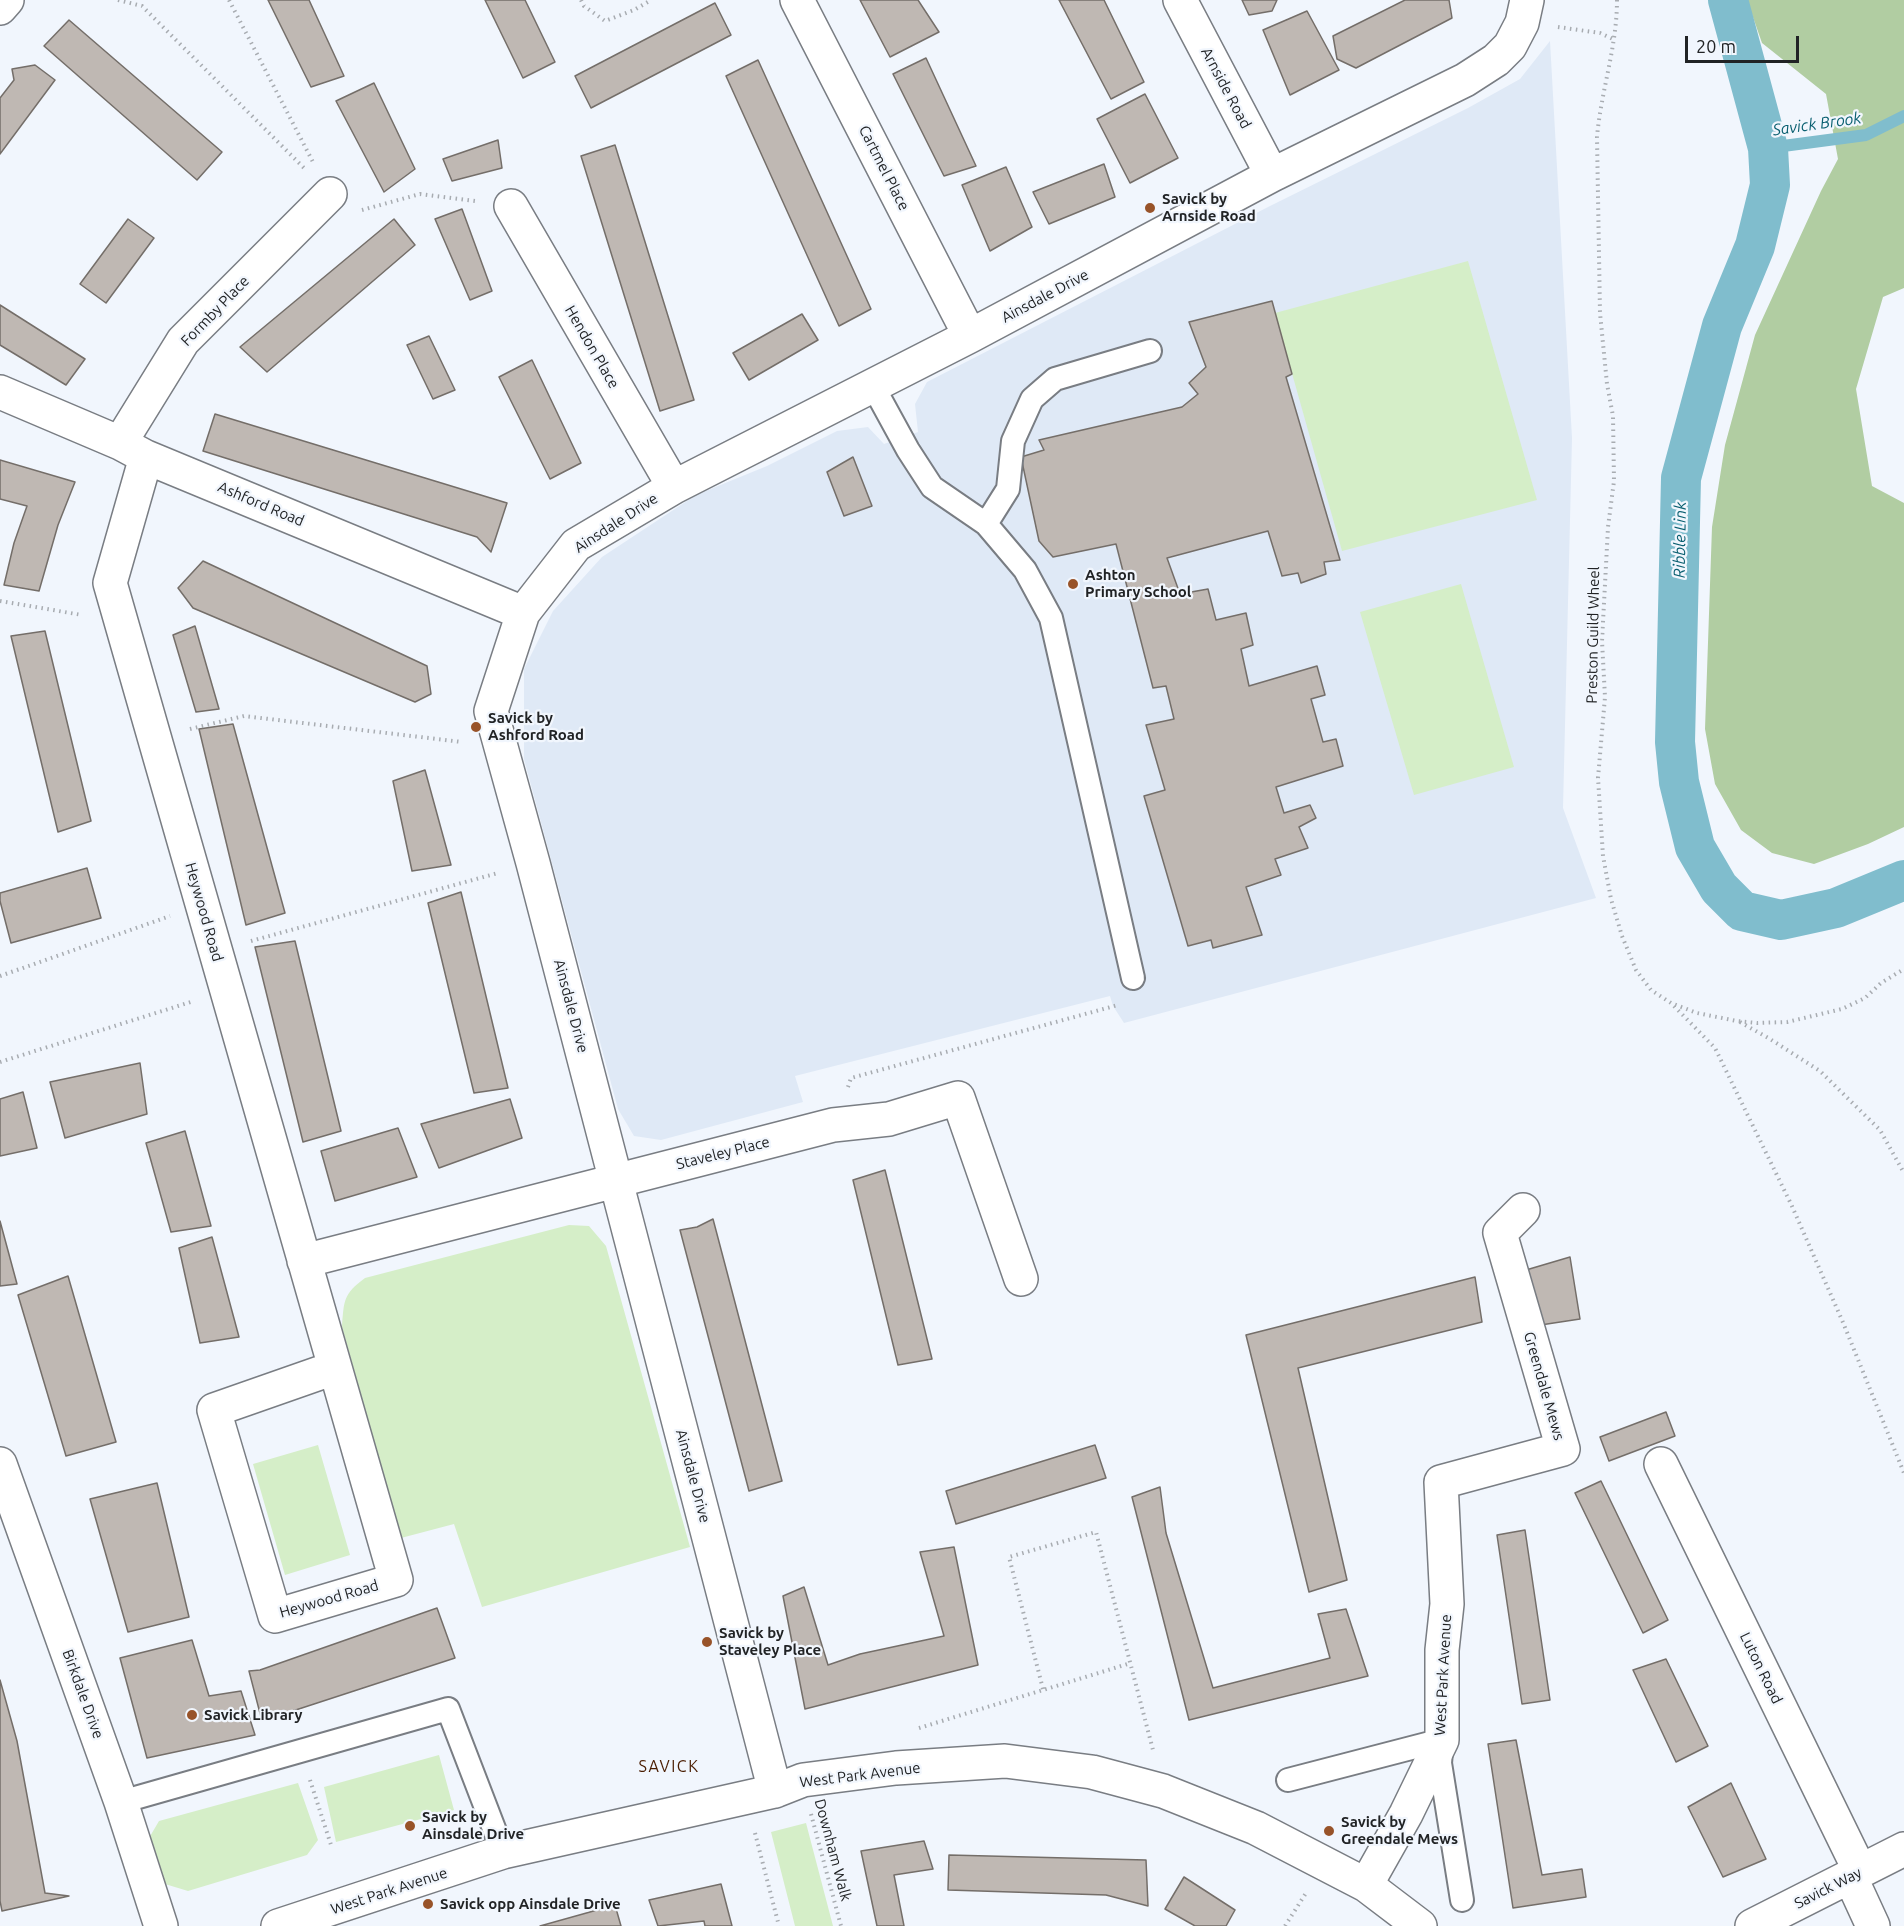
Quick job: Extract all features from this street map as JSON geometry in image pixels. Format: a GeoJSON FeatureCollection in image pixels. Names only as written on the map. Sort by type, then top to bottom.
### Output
{"type":"FeatureCollection","features":[{"type":"Feature","properties":{"kind":"street"},"geometry":{"type":"LineString","coordinates":[[0,8],[7,0]]}},
{"type":"Feature","properties":{"kind":"street","name":"Cartmel Place"},"geometry":{"type":"LineString","coordinates":[[797,0],[970,336]]}},
{"type":"Feature","properties":{"kind":"street","name":"Arnside Road"},"geometry":{"type":"LineString","coordinates":[[1180,0],[1272,175]]}},
{"type":"Feature","properties":{"kind":"street","name":"Ainsdale Drive"},"geometry":{"type":"LineString","coordinates":[[774,1790],[534,863],[491,711],[523,613],[576,545],[674,487],[970,336],[1272,175],[1465,80],[1496,60],[1510,46],[1524,11]]}},
{"type":"Feature","properties":{"kind":"street","name":"Formby Place"},"geometry":{"type":"LineString","coordinates":[[133,450],[183,341],[330,194]]}},
{"type":"Feature","properties":{"kind":"street","name":"Hendon Place"},"geometry":{"type":"LineString","coordinates":[[511,206],[674,487]]}},
{"type":"Feature","properties":{"kind":"street","name":"Ashford Road"},"geometry":{"type":"LineString","coordinates":[[0,392],[523,613]]}},
{"type":"Feature","properties":{"kind":"street","name":"Heywood Road"},"geometry":{"type":"LineString","coordinates":[[133,450],[110,583],[396,1580],[274,1616],[214,1410],[334,1368]]}},
{"type":"Feature","properties":{"kind":"street","name":"Staveley Place"},"geometry":{"type":"LineString","coordinates":[[304,1261],[833,1125],[889,1119],[958,1098],[1021,1279]]}},
{"type":"Feature","properties":{"kind":"street","name":"Greendale Mews"},"geometry":{"type":"LineString","coordinates":[[1441,1482],[1563,1449],[1500,1233],[1523,1210]]}},
{"type":"Feature","properties":{"kind":"street","name":"Birkdale Drive"},"geometry":{"type":"LineString","coordinates":[[0,1464],[121,1802],[161,1926]]}},
{"type":"Feature","properties":{"kind":"street","name":"Luton Road"},"geometry":{"type":"LineString","coordinates":[[1661,1464],[1855,1874],[1873,1926]]}},
{"type":"Feature","properties":{"kind":"street","name":"West Park Avenue"},"geometry":{"type":"LineString","coordinates":[[1366,1885],[1406,1814],[1442,1740],[1442,1650],[1447,1604],[1441,1482]]}},
{"type":"Feature","properties":{"kind":"street","name":"West Park Avenue"},"geometry":{"type":"LineString","coordinates":[[278,1926],[503,1852],[774,1790],[896,1768],[1005,1761],[1092,1772],[1163,1791],[1256,1828],[1366,1885],[1420,1926]]}},
{"type":"Feature","properties":{"kind":"street","name":"Savick Way"},"geometry":{"type":"LineString","coordinates":[[1752,1926],[1904,1849]]}},
{"type":"Feature","properties":{"kind":"lane"},"geometry":{"type":"LineString","coordinates":[[986,524],[1008,489],[1013,441],[1032,399],[1055,379],[1150,351]]}},
{"type":"Feature","properties":{"kind":"lane"},"geometry":{"type":"LineString","coordinates":[[873,386],[908,450],[932,487],[986,524],[1026,570],[1051,618],[1133,978]]}},
{"type":"Feature","properties":{"kind":"lane"},"geometry":{"type":"LineString","coordinates":[[121,1802],[448,1708],[503,1852]]}},
{"type":"Feature","properties":{"kind":"lane"},"geometry":{"type":"LineString","coordinates":[[1288,1780],[1442,1740],[1440,1763],[1462,1900]]}},
{"type":"Feature","properties":{"kind":"path"},"geometry":{"type":"LineString","coordinates":[[118,0],[142,6],[350,213],[420,194],[511,206]]}},
{"type":"Feature","properties":{"kind":"path"},"geometry":{"type":"LineString","coordinates":[[229,0],[330,194]]}},
{"type":"Feature","properties":{"kind":"path"},"geometry":{"type":"LineString","coordinates":[[581,0],[584,6],[605,21],[634,10],[651,0]]}},
{"type":"Feature","properties":{"kind":"path","name":"Preston Guild Wheel"},"geometry":{"type":"LineString","coordinates":[[1617,0],[1615,40],[1599,112],[1597,137],[1600,313],[1607,384],[1613,416],[1614,481],[1608,527],[1602,641],[1605,697],[1598,778],[1599,816],[1611,899],[1622,936],[1636,970],[1651,990],[1671,1003],[1697,1013],[1737,1021],[1787,1022],[1842,1009],[1865,998],[1881,982],[1904,969]]}},
{"type":"Feature","properties":{"kind":"path"},"geometry":{"type":"LineString","coordinates":[[1524,11],[1544,28],[1559,27],[1600,33],[1615,40]]}},
{"type":"Feature","properties":{"kind":"path"},"geometry":{"type":"LineString","coordinates":[[0,601],[121,622]]}},
{"type":"Feature","properties":{"kind":"path"},"geometry":{"type":"LineString","coordinates":[[154,737],[244,716],[501,747]]}},
{"type":"Feature","properties":{"kind":"path"},"geometry":{"type":"LineString","coordinates":[[215,951],[534,863]]}},
{"type":"Feature","properties":{"kind":"path"},"geometry":{"type":"LineString","coordinates":[[0,976],[202,904]]}},
{"type":"Feature","properties":{"kind":"path"},"geometry":{"type":"LineString","coordinates":[[833,1125],[851,1078],[1140,1000],[1133,978]]}},
{"type":"Feature","properties":{"kind":"path"},"geometry":{"type":"LineString","coordinates":[[0,1062],[227,991]]}},
{"type":"Feature","properties":{"kind":"path"},"geometry":{"type":"LineString","coordinates":[[1671,1003],[1715,1048],[1800,1225],[1842,1320],[1904,1473]]}},
{"type":"Feature","properties":{"kind":"path"},"geometry":{"type":"LineString","coordinates":[[1737,1021],[1820,1071],[1880,1130],[1904,1173]]}},
{"type":"Feature","properties":{"kind":"path"},"geometry":{"type":"LineString","coordinates":[[1043,1689],[1009,1557],[1096,1532],[1163,1791]]}},
{"type":"Feature","properties":{"kind":"path"},"geometry":{"type":"LineString","coordinates":[[896,1768],[910,1731],[1131,1663]]}},
{"type":"Feature","properties":{"kind":"path"},"geometry":{"type":"LineString","coordinates":[[309,1777],[332,1848]]}},
{"type":"Feature","properties":{"kind":"path"},"geometry":{"type":"LineString","coordinates":[[774,1790],[779,1926]]}},
{"type":"Feature","properties":{"kind":"path","name":"Downham Walk"},"geometry":{"type":"LineString","coordinates":[[774,1790],[841,1926]]}},
{"type":"Feature","properties":{"kind":"shaded area","name":"Ashton Primary School"},"geometry":{"type":"Polygon","coordinates":[[[1550,41],[1572,438],[1563,808],[1596,898],[1124,1023],[1113,1006],[1110,996],[795,1076],[803,1102],[661,1140],[634,1136],[618,1109],[524,759],[524,669],[553,611],[602,557],[696,495],[767,466],[837,431],[868,427],[884,444],[918,432],[915,404],[927,382],[1270,206],[1468,108],[1520,79],[1550,41]]]}},
{"type":"Feature","properties":{"kind":"green space"},"geometry":{"type":"Polygon","coordinates":[[[1747,0],[1904,0],[1904,288],[1883,297],[1856,389],[1872,486],[1904,503],[1904,827],[1868,844],[1814,864],[1772,853],[1741,830],[1715,784],[1705,729],[1712,527],[1725,445],[1755,335],[1838,159],[1826,94],[1762,43],[1747,0]]]}},
{"type":"Feature","properties":{"kind":"green space"},"geometry":{"type":"Polygon","coordinates":[[[1468,261],[1537,500],[1342,551],[1275,313],[1468,261]]]}},
{"type":"Feature","properties":{"kind":"green space"},"geometry":{"type":"Polygon","coordinates":[[[1461,584],[1514,767],[1414,795],[1360,612],[1461,584]]]}},
{"type":"Feature","properties":{"kind":"green space"},"geometry":{"type":"Polygon","coordinates":[[[569,1225],[589,1226],[606,1246],[690,1547],[482,1607],[454,1524],[401,1538],[342,1327],[344,1304],[352,1289],[365,1278],[569,1225]]]}},
{"type":"Feature","properties":{"kind":"green space"},"geometry":{"type":"Polygon","coordinates":[[[318,1445],[350,1555],[285,1575],[253,1464],[318,1445]]]}},
{"type":"Feature","properties":{"kind":"green space"},"geometry":{"type":"Polygon","coordinates":[[[439,1755],[454,1810],[336,1842],[324,1787],[439,1755]]]}},
{"type":"Feature","properties":{"kind":"green space"},"geometry":{"type":"Polygon","coordinates":[[[298,1783],[318,1840],[307,1855],[188,1891],[165,1884],[149,1838],[159,1821],[298,1783]]]}},
{"type":"Feature","properties":{"kind":"green space"},"geometry":{"type":"Polygon","coordinates":[[[806,1823],[833,1926],[795,1926],[771,1832],[806,1823]]]}},
{"type":"Feature","properties":{"kind":"building"},"geometry":{"type":"Polygon","coordinates":[[[268,0],[309,0],[344,76],[311,87],[268,0]]]}},
{"type":"Feature","properties":{"kind":"building"},"geometry":{"type":"Polygon","coordinates":[[[485,0],[525,0],[555,62],[523,78],[485,0]]]}},
{"type":"Feature","properties":{"kind":"building"},"geometry":{"type":"Polygon","coordinates":[[[860,0],[918,0],[939,32],[890,57],[860,0]]]}},
{"type":"Feature","properties":{"kind":"building"},"geometry":{"type":"Polygon","coordinates":[[[1059,0],[1104,0],[1144,82],[1111,99],[1059,0]]]}},
{"type":"Feature","properties":{"kind":"building"},"geometry":{"type":"Polygon","coordinates":[[[1242,0],[1277,0],[1272,11],[1249,15],[1242,0]]]}},
{"type":"Feature","properties":{"kind":"building"},"geometry":{"type":"Polygon","coordinates":[[[1405,0],[1449,0],[1452,18],[1356,68],[1337,59],[1333,36],[1405,0]]]}},
{"type":"Feature","properties":{"kind":"building"},"geometry":{"type":"Polygon","coordinates":[[[715,3],[731,35],[591,108],[575,76],[715,3]]]}},
{"type":"Feature","properties":{"kind":"building"},"geometry":{"type":"Polygon","coordinates":[[[1307,11],[1339,70],[1290,95],[1263,30],[1307,11]]]}},
{"type":"Feature","properties":{"kind":"building"},"geometry":{"type":"Polygon","coordinates":[[[69,20],[222,152],[197,180],[44,46],[69,20]]]}},
{"type":"Feature","properties":{"kind":"building"},"geometry":{"type":"Polygon","coordinates":[[[926,58],[976,166],[944,176],[893,74],[926,58]]]}},
{"type":"Feature","properties":{"kind":"building"},"geometry":{"type":"Polygon","coordinates":[[[758,60],[871,309],[839,326],[726,76],[758,60]]]}},
{"type":"Feature","properties":{"kind":"building"},"geometry":{"type":"Polygon","coordinates":[[[35,65],[55,80],[0,154],[0,98],[14,80],[12,69],[35,65]]]}},
{"type":"Feature","properties":{"kind":"building"},"geometry":{"type":"Polygon","coordinates":[[[374,83],[415,169],[384,192],[336,101],[374,83]]]}},
{"type":"Feature","properties":{"kind":"building"},"geometry":{"type":"Polygon","coordinates":[[[1145,94],[1178,158],[1130,183],[1097,119],[1145,94]]]}},
{"type":"Feature","properties":{"kind":"building"},"geometry":{"type":"Polygon","coordinates":[[[498,140],[502,168],[452,181],[443,159],[498,140]]]}},
{"type":"Feature","properties":{"kind":"building"},"geometry":{"type":"Polygon","coordinates":[[[615,145],[694,400],[660,411],[581,156],[615,145]]]}},
{"type":"Feature","properties":{"kind":"building"},"geometry":{"type":"Polygon","coordinates":[[[1104,164],[1115,197],[1049,224],[1033,192],[1104,164]]]}},
{"type":"Feature","properties":{"kind":"building"},"geometry":{"type":"Polygon","coordinates":[[[1006,167],[1032,227],[990,251],[962,185],[1006,167]]]}},
{"type":"Feature","properties":{"kind":"building"},"geometry":{"type":"Polygon","coordinates":[[[462,209],[492,291],[470,300],[435,219],[462,209]]]}},
{"type":"Feature","properties":{"kind":"building"},"geometry":{"type":"Polygon","coordinates":[[[128,219],[154,238],[106,303],[80,284],[128,219]]]}},
{"type":"Feature","properties":{"kind":"building"},"geometry":{"type":"Polygon","coordinates":[[[394,219],[415,245],[267,372],[240,347],[394,219]]]}},
{"type":"Feature","properties":{"kind":"building","name":"Ashton Primary School"},"geometry":{"type":"Polygon","coordinates":[[[1272,301],[1292,374],[1286,377],[1340,560],[1324,562],[1326,574],[1301,583],[1298,573],[1282,576],[1268,531],[1167,558],[1180,594],[1208,589],[1216,620],[1246,613],[1253,645],[1241,649],[1249,686],[1317,666],[1325,695],[1311,699],[1323,742],[1336,739],[1343,766],[1276,787],[1284,813],[1310,805],[1316,818],[1299,827],[1308,848],[1275,859],[1281,875],[1246,887],[1262,935],[1213,948],[1211,940],[1188,946],[1144,796],[1165,790],[1146,725],[1174,719],[1166,686],[1153,688],[1116,544],[1053,557],[1039,541],[1021,457],[1044,450],[1039,440],[1182,407],[1198,394],[1189,383],[1206,367],[1189,322],[1272,301]]]}},
{"type":"Feature","properties":{"kind":"building"},"geometry":{"type":"Polygon","coordinates":[[[0,305],[85,359],[66,385],[0,345],[0,305]]]}},
{"type":"Feature","properties":{"kind":"building"},"geometry":{"type":"Polygon","coordinates":[[[802,314],[818,340],[749,380],[733,353],[802,314]]]}},
{"type":"Feature","properties":{"kind":"building"},"geometry":{"type":"Polygon","coordinates":[[[429,336],[455,390],[433,399],[407,345],[429,336]]]}},
{"type":"Feature","properties":{"kind":"building"},"geometry":{"type":"Polygon","coordinates":[[[532,360],[581,463],[550,479],[499,377],[532,360]]]}},
{"type":"Feature","properties":{"kind":"building"},"geometry":{"type":"Polygon","coordinates":[[[215,414],[507,503],[491,552],[477,537],[203,451],[215,414]]]}},
{"type":"Feature","properties":{"kind":"building"},"geometry":{"type":"Polygon","coordinates":[[[853,457],[872,506],[844,516],[827,472],[853,457]]]}},
{"type":"Feature","properties":{"kind":"building"},"geometry":{"type":"Polygon","coordinates":[[[0,460],[75,482],[58,525],[39,591],[4,585],[14,543],[27,506],[0,499],[0,460]]]}},
{"type":"Feature","properties":{"kind":"building"},"geometry":{"type":"Polygon","coordinates":[[[203,561],[427,666],[431,694],[415,702],[193,608],[178,588],[203,561]]]}},
{"type":"Feature","properties":{"kind":"building"},"geometry":{"type":"Polygon","coordinates":[[[195,626],[219,709],[196,712],[173,635],[195,626]]]}},
{"type":"Feature","properties":{"kind":"building"},"geometry":{"type":"Polygon","coordinates":[[[45,631],[91,821],[58,832],[11,636],[45,631]]]}},
{"type":"Feature","properties":{"kind":"building"},"geometry":{"type":"Polygon","coordinates":[[[233,724],[285,913],[246,925],[199,729],[233,724]]]}},
{"type":"Feature","properties":{"kind":"building"},"geometry":{"type":"Polygon","coordinates":[[[425,770],[451,865],[412,871],[393,781],[425,770]]]}},
{"type":"Feature","properties":{"kind":"building"},"geometry":{"type":"Polygon","coordinates":[[[87,868],[101,918],[11,943],[0,893],[87,868]]]}},
{"type":"Feature","properties":{"kind":"building"},"geometry":{"type":"Polygon","coordinates":[[[461,892],[508,1088],[474,1093],[428,903],[461,892]]]}},
{"type":"Feature","properties":{"kind":"building"},"geometry":{"type":"Polygon","coordinates":[[[295,941],[341,1131],[303,1142],[255,947],[295,941]]]}},
{"type":"Feature","properties":{"kind":"building"},"geometry":{"type":"Polygon","coordinates":[[[140,1063],[147,1114],[65,1138],[50,1082],[140,1063]]]}},
{"type":"Feature","properties":{"kind":"building"},"geometry":{"type":"Polygon","coordinates":[[[23,1092],[37,1148],[0,1156],[0,1099],[23,1092]]]}},
{"type":"Feature","properties":{"kind":"building"},"geometry":{"type":"Polygon","coordinates":[[[510,1099],[522,1138],[439,1168],[421,1124],[510,1099]]]}},
{"type":"Feature","properties":{"kind":"building"},"geometry":{"type":"Polygon","coordinates":[[[398,1128],[417,1177],[335,1201],[321,1151],[398,1128]]]}},
{"type":"Feature","properties":{"kind":"building"},"geometry":{"type":"Polygon","coordinates":[[[185,1131],[211,1226],[171,1232],[146,1143],[185,1131]]]}},
{"type":"Feature","properties":{"kind":"building"},"geometry":{"type":"Polygon","coordinates":[[[885,1170],[932,1359],[898,1365],[853,1180],[885,1170]]]}},
{"type":"Feature","properties":{"kind":"building"},"geometry":{"type":"Polygon","coordinates":[[[713,1219],[782,1481],[749,1491],[680,1230],[697,1227],[713,1219]]]}},
{"type":"Feature","properties":{"kind":"building"},"geometry":{"type":"Polygon","coordinates":[[[0,1221],[17,1284],[0,1286],[0,1221]]]}},
{"type":"Feature","properties":{"kind":"building"},"geometry":{"type":"Polygon","coordinates":[[[212,1237],[239,1337],[200,1343],[179,1248],[212,1237]]]}},
{"type":"Feature","properties":{"kind":"building"},"geometry":{"type":"Polygon","coordinates":[[[1570,1257],[1580,1319],[1534,1326],[1526,1270],[1570,1257]]]}},
{"type":"Feature","properties":{"kind":"building"},"geometry":{"type":"Polygon","coordinates":[[[68,1276],[116,1442],[66,1456],[18,1295],[68,1276]]]}},
{"type":"Feature","properties":{"kind":"building"},"geometry":{"type":"Polygon","coordinates":[[[1475,1277],[1482,1322],[1298,1368],[1347,1580],[1309,1592],[1246,1335],[1475,1277]]]}},
{"type":"Feature","properties":{"kind":"building"},"geometry":{"type":"Polygon","coordinates":[[[1666,1412],[1675,1436],[1609,1461],[1600,1437],[1666,1412]]]}},
{"type":"Feature","properties":{"kind":"building"},"geometry":{"type":"Polygon","coordinates":[[[1095,1445],[1106,1478],[956,1524],[946,1491],[1095,1445]]]}},
{"type":"Feature","properties":{"kind":"building"},"geometry":{"type":"Polygon","coordinates":[[[1601,1481],[1668,1620],[1643,1633],[1575,1493],[1601,1481]]]}},
{"type":"Feature","properties":{"kind":"building"},"geometry":{"type":"Polygon","coordinates":[[[157,1483],[189,1617],[128,1632],[90,1499],[157,1483]]]}},
{"type":"Feature","properties":{"kind":"building"},"geometry":{"type":"Polygon","coordinates":[[[1160,1487],[1166,1533],[1213,1688],[1330,1658],[1318,1614],[1346,1609],[1368,1676],[1189,1720],[1132,1497],[1160,1487]]]}},
{"type":"Feature","properties":{"kind":"building"},"geometry":{"type":"Polygon","coordinates":[[[1525,1530],[1550,1700],[1522,1704],[1497,1535],[1525,1530]]]}},
{"type":"Feature","properties":{"kind":"building"},"geometry":{"type":"Polygon","coordinates":[[[954,1547],[978,1665],[805,1709],[783,1596],[804,1587],[828,1665],[860,1654],[944,1636],[920,1552],[954,1547]]]}},
{"type":"Feature","properties":{"kind":"building"},"geometry":{"type":"Polygon","coordinates":[[[437,1608],[455,1658],[262,1721],[249,1671],[260,1670],[437,1608]]]}},
{"type":"Feature","properties":{"kind":"building","name":"Savick Library"},"geometry":{"type":"Polygon","coordinates":[[[192,1640],[209,1696],[241,1691],[255,1735],[147,1758],[120,1658],[192,1640]]]}},
{"type":"Feature","properties":{"kind":"building"},"geometry":{"type":"Polygon","coordinates":[[[1666,1659],[1708,1746],[1676,1762],[1633,1670],[1666,1659]]]}},
{"type":"Feature","properties":{"kind":"building"},"geometry":{"type":"Polygon","coordinates":[[[0,1680],[17,1741],[45,1893],[69,1896],[2,1911],[0,1901],[0,1680]]]}},
{"type":"Feature","properties":{"kind":"building"},"geometry":{"type":"Polygon","coordinates":[[[1516,1740],[1542,1875],[1582,1869],[1586,1897],[1513,1908],[1488,1744],[1516,1740]]]}},
{"type":"Feature","properties":{"kind":"building"},"geometry":{"type":"Polygon","coordinates":[[[1731,1783],[1766,1859],[1723,1877],[1688,1807],[1731,1783]]]}},
{"type":"Feature","properties":{"kind":"building"},"geometry":{"type":"Polygon","coordinates":[[[924,1841],[933,1869],[894,1875],[904,1926],[877,1926],[861,1851],[924,1841]]]}},
{"type":"Feature","properties":{"kind":"building"},"geometry":{"type":"Polygon","coordinates":[[[949,1855],[1146,1860],[1148,1906],[1106,1895],[948,1890],[949,1855]]]}},
{"type":"Feature","properties":{"kind":"building"},"geometry":{"type":"Polygon","coordinates":[[[1184,1877],[1235,1910],[1226,1926],[1195,1926],[1165,1909],[1184,1877]]]}},
{"type":"Feature","properties":{"kind":"building"},"geometry":{"type":"Polygon","coordinates":[[[721,1884],[732,1926],[705,1926],[704,1921],[658,1926],[649,1900],[721,1884]]]}},
{"type":"Feature","properties":{"kind":"building"},"geometry":{"type":"Polygon","coordinates":[[[615,1905],[621,1926],[540,1926],[615,1905]]]}},
{"type":"Feature","properties":{"kind":"waterway","name":"Ribble Link"},"geometry":{"type":"LineString","coordinates":[[1728,0],[1768,148],[1770,185],[1755,246],[1722,326],[1681,478],[1675,742],[1679,782],[1695,847],[1719,888],[1742,911],[1781,920],[1836,908],[1904,880]]}},
{"type":"Feature","properties":{"kind":"waterway","name":"Savick Brook"},"geometry":{"type":"LineString","coordinates":[[1768,148],[1866,135],[1904,116]]}},
{"type":"Feature","properties":{"kind":"place","name":"Savick by Arnside Road"},"geometry":{"type":"Point","coordinates":[1150,208]}},
{"type":"Feature","properties":{"kind":"place","name":"Ashton Primary School"},"geometry":{"type":"Point","coordinates":[1073,584]}},
{"type":"Feature","properties":{"kind":"place","name":"Savick by Ashford Road"},"geometry":{"type":"Point","coordinates":[476,727]}},
{"type":"Feature","properties":{"kind":"place","name":"Savick by Staveley Place"},"geometry":{"type":"Point","coordinates":[707,1642]}},
{"type":"Feature","properties":{"kind":"place","name":"Savick Library"},"geometry":{"type":"Point","coordinates":[192,1715]}},
{"type":"Feature","properties":{"kind":"place","name":"Savick by Ainsdale Drive"},"geometry":{"type":"Point","coordinates":[410,1826]}},
{"type":"Feature","properties":{"kind":"place","name":"Savick by Greendale Mews"},"geometry":{"type":"Point","coordinates":[1329,1831]}},
{"type":"Feature","properties":{"kind":"place","name":"Savick opp Ainsdale Drive"},"geometry":{"type":"Point","coordinates":[428,1904]}},
{"type":"Feature","properties":{"kind":"district","name":"SAVICK"},"geometry":{"type":"Point","coordinates":[669,1767]}}]}
